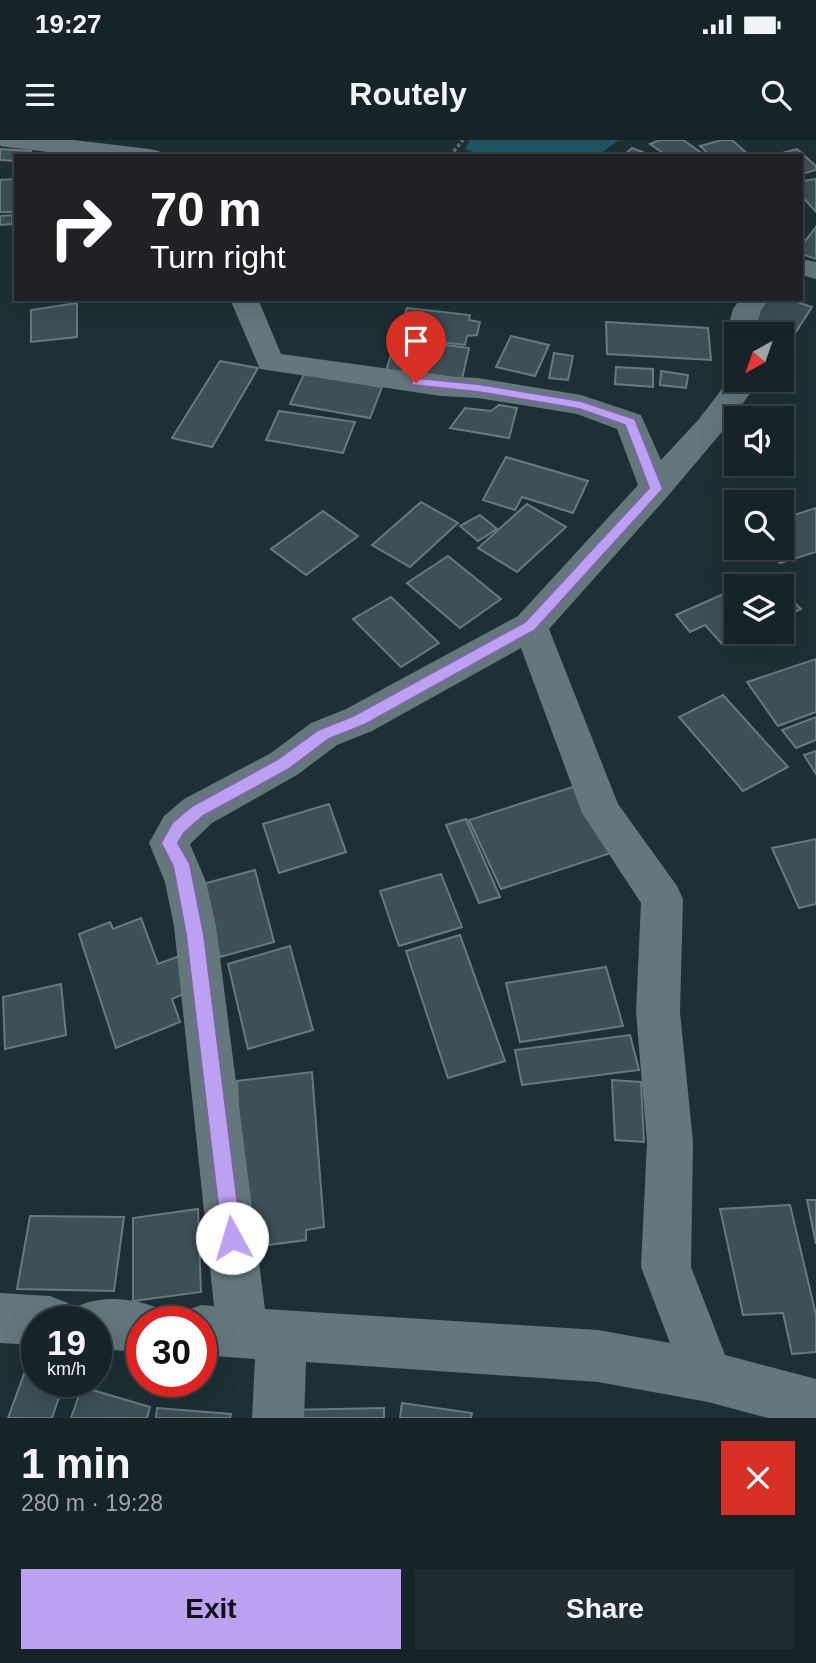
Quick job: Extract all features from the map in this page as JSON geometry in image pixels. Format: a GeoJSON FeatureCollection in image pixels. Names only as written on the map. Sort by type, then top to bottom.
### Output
{"type":"FeatureCollection","features":[{"type":"Feature","properties":{"kind":"street"},"geometry":{"type":"LineString","coordinates":[[7,140],[132,154]]}},
{"type":"Feature","properties":{"kind":"street"},"geometry":{"type":"LineString","coordinates":[[245,301],[270,362],[440,386],[478,388],[581,405],[630,422],[656,489]]}},
{"type":"Feature","properties":{"kind":"street"},"geometry":{"type":"LineString","coordinates":[[743,322],[747,309],[753,301]]}},
{"type":"Feature","properties":{"kind":"street"},"geometry":{"type":"LineString","coordinates":[[278,1418],[242,1333],[228,1190],[195,935],[181,864],[169,843],[178,828],[198,811],[284,764],[324,734],[359,720],[530,626],[656,489],[736,392]]}},
{"type":"Feature","properties":{"kind":"street"},"geometry":{"type":"LineString","coordinates":[[530,626],[602,814],[662,900],[658,1012],[670,1142],[666,1267],[708,1376]]}},
{"type":"Feature","properties":{"kind":"street"},"geometry":{"type":"LineString","coordinates":[[0,1318],[21,1319]]}},
{"type":"Feature","properties":{"kind":"street"},"geometry":{"type":"LineString","coordinates":[[242,1333],[598,1356],[708,1376],[816,1405]]}},
{"type":"Feature","properties":{"kind":"path"},"geometry":{"type":"LineString","coordinates":[[452,154],[463,140]]}},
{"type":"Feature","properties":{"kind":"shaded area"},"geometry":{"type":"Polygon","coordinates":[[[470,140],[619,140],[600,154],[478,154],[465,149],[470,140]]]}},
{"type":"Feature","properties":{"kind":"building"},"geometry":{"type":"Polygon","coordinates":[[[660,140],[683,140],[703,154],[664,154],[650,144],[660,140]]]}},
{"type":"Feature","properties":{"kind":"building"},"geometry":{"type":"Polygon","coordinates":[[[732,140],[748,154],[709,154],[700,146],[732,140]]]}},
{"type":"Feature","properties":{"kind":"building"},"geometry":{"type":"Polygon","coordinates":[[[632,148],[648,154],[625,154],[632,148]]]}},
{"type":"Feature","properties":{"kind":"building"},"geometry":{"type":"Polygon","coordinates":[[[0,149],[31,151],[30,154],[14,154],[14,161],[0,160],[0,149]]]}},
{"type":"Feature","properties":{"kind":"building"},"geometry":{"type":"Polygon","coordinates":[[[797,149],[803,154],[778,154],[797,149]]]}},
{"type":"Feature","properties":{"kind":"building"},"geometry":{"type":"Polygon","coordinates":[[[803,154],[816,166],[816,170],[803,174],[803,154]]]}},
{"type":"Feature","properties":{"kind":"building"},"geometry":{"type":"Polygon","coordinates":[[[14,179],[14,212],[0,212],[0,180],[14,179]]]}},
{"type":"Feature","properties":{"kind":"building"},"geometry":{"type":"Polygon","coordinates":[[[816,179],[816,212],[803,197],[803,181],[816,179]]]}},
{"type":"Feature","properties":{"kind":"building"},"geometry":{"type":"Polygon","coordinates":[[[13,215],[12,224],[0,225],[0,216],[13,215]]]}},
{"type":"Feature","properties":{"kind":"building"},"geometry":{"type":"Polygon","coordinates":[[[816,227],[816,259],[803,254],[803,244],[816,227]]]}},
{"type":"Feature","properties":{"kind":"building"},"geometry":{"type":"Polygon","coordinates":[[[765,301],[794,301],[812,307],[794,335],[794,322],[750,322],[765,301]]]}},
{"type":"Feature","properties":{"kind":"building"},"geometry":{"type":"Polygon","coordinates":[[[77,303],[77,337],[31,342],[31,310],[77,303]]]}},
{"type":"Feature","properties":{"kind":"building"},"geometry":{"type":"Polygon","coordinates":[[[407,308],[470,315],[469,320],[480,322],[477,335],[467,336],[465,345],[398,337],[407,308]]]}},
{"type":"Feature","properties":{"kind":"building"},"geometry":{"type":"Polygon","coordinates":[[[606,322],[708,328],[711,360],[607,354],[606,322]]]}},
{"type":"Feature","properties":{"kind":"building"},"geometry":{"type":"Polygon","coordinates":[[[511,336],[549,345],[535,376],[496,367],[511,336]]]}},
{"type":"Feature","properties":{"kind":"building"},"geometry":{"type":"Polygon","coordinates":[[[396,339],[422,342],[412,374],[386,371],[396,339]]]}},
{"type":"Feature","properties":{"kind":"building"},"geometry":{"type":"Polygon","coordinates":[[[423,342],[469,348],[462,379],[414,372],[423,342]]]}},
{"type":"Feature","properties":{"kind":"building"},"geometry":{"type":"Polygon","coordinates":[[[554,353],[573,356],[568,380],[549,378],[554,353]]]}},
{"type":"Feature","properties":{"kind":"building"},"geometry":{"type":"Polygon","coordinates":[[[220,361],[258,368],[212,447],[172,438],[220,361]]]}},
{"type":"Feature","properties":{"kind":"building"},"geometry":{"type":"Polygon","coordinates":[[[616,367],[653,369],[653,387],[615,384],[616,367]]]}},
{"type":"Feature","properties":{"kind":"building"},"geometry":{"type":"Polygon","coordinates":[[[661,371],[688,375],[686,388],[660,385],[661,371]]]}},
{"type":"Feature","properties":{"kind":"building"},"geometry":{"type":"Polygon","coordinates":[[[304,374],[382,387],[370,418],[290,404],[304,374]]]}},
{"type":"Feature","properties":{"kind":"building"},"geometry":{"type":"Polygon","coordinates":[[[499,405],[517,408],[509,438],[450,428],[465,408],[491,411],[499,405]]]}},
{"type":"Feature","properties":{"kind":"building"},"geometry":{"type":"Polygon","coordinates":[[[279,411],[355,422],[343,453],[266,440],[279,411]]]}},
{"type":"Feature","properties":{"kind":"building"},"geometry":{"type":"Polygon","coordinates":[[[506,457],[588,481],[573,513],[522,497],[515,510],[483,500],[506,457]]]}},
{"type":"Feature","properties":{"kind":"building"},"geometry":{"type":"Polygon","coordinates":[[[421,502],[458,523],[410,567],[372,545],[421,502]]]}},
{"type":"Feature","properties":{"kind":"building"},"geometry":{"type":"Polygon","coordinates":[[[527,504],[566,527],[517,572],[478,548],[527,504]]]}},
{"type":"Feature","properties":{"kind":"building"},"geometry":{"type":"Polygon","coordinates":[[[816,508],[816,552],[794,559],[794,515],[816,508]]]}},
{"type":"Feature","properties":{"kind":"building"},"geometry":{"type":"Polygon","coordinates":[[[323,511],[358,536],[306,575],[271,549],[323,511]]]}},
{"type":"Feature","properties":{"kind":"building"},"geometry":{"type":"Polygon","coordinates":[[[480,515],[497,529],[478,541],[460,526],[480,515]]]}},
{"type":"Feature","properties":{"kind":"building"},"geometry":{"type":"Polygon","coordinates":[[[448,556],[501,599],[460,628],[407,583],[448,556]]]}},
{"type":"Feature","properties":{"kind":"building"},"geometry":{"type":"Polygon","coordinates":[[[724,594],[725,644],[723,645],[705,625],[690,632],[676,615],[724,594]]]}},
{"type":"Feature","properties":{"kind":"building"},"geometry":{"type":"Polygon","coordinates":[[[391,597],[439,643],[401,667],[353,619],[391,597]]]}},
{"type":"Feature","properties":{"kind":"building"},"geometry":{"type":"Polygon","coordinates":[[[794,602],[801,609],[794,612],[794,602]]]}},
{"type":"Feature","properties":{"kind":"building"},"geometry":{"type":"Polygon","coordinates":[[[816,659],[816,712],[778,726],[747,682],[816,659]]]}},
{"type":"Feature","properties":{"kind":"building"},"geometry":{"type":"Polygon","coordinates":[[[723,695],[788,767],[743,791],[679,717],[723,695]]]}},
{"type":"Feature","properties":{"kind":"building"},"geometry":{"type":"Polygon","coordinates":[[[816,717],[816,740],[796,748],[782,730],[816,717]]]}},
{"type":"Feature","properties":{"kind":"building"},"geometry":{"type":"Polygon","coordinates":[[[816,751],[816,774],[804,755],[816,751]]]}},
{"type":"Feature","properties":{"kind":"building"},"geometry":{"type":"Polygon","coordinates":[[[576,786],[611,853],[501,889],[469,820],[576,786]]]}},
{"type":"Feature","properties":{"kind":"building"},"geometry":{"type":"Polygon","coordinates":[[[329,804],[346,852],[279,873],[263,824],[329,804]]]}},
{"type":"Feature","properties":{"kind":"building"},"geometry":{"type":"Polygon","coordinates":[[[466,819],[500,897],[479,903],[446,825],[466,819]]]}},
{"type":"Feature","properties":{"kind":"building"},"geometry":{"type":"Polygon","coordinates":[[[816,839],[816,904],[799,908],[772,848],[816,839]]]}},
{"type":"Feature","properties":{"kind":"building"},"geometry":{"type":"Polygon","coordinates":[[[255,870],[274,942],[220,957],[203,884],[255,870]]]}},
{"type":"Feature","properties":{"kind":"building"},"geometry":{"type":"Polygon","coordinates":[[[441,874],[462,927],[399,946],[380,891],[441,874]]]}},
{"type":"Feature","properties":{"kind":"building"},"geometry":{"type":"Polygon","coordinates":[[[141,918],[158,964],[182,955],[195,989],[172,999],[180,1022],[116,1048],[79,934],[110,922],[113,929],[141,918]]]}},
{"type":"Feature","properties":{"kind":"building"},"geometry":{"type":"Polygon","coordinates":[[[460,935],[505,1061],[448,1078],[406,951],[460,935]]]}},
{"type":"Feature","properties":{"kind":"building"},"geometry":{"type":"Polygon","coordinates":[[[290,946],[313,1030],[248,1049],[228,964],[290,946]]]}},
{"type":"Feature","properties":{"kind":"building"},"geometry":{"type":"Polygon","coordinates":[[[606,967],[623,1026],[520,1042],[506,983],[606,967]]]}},
{"type":"Feature","properties":{"kind":"building"},"geometry":{"type":"Polygon","coordinates":[[[61,984],[66,1035],[5,1049],[3,997],[61,984]]]}},
{"type":"Feature","properties":{"kind":"building"},"geometry":{"type":"Polygon","coordinates":[[[630,1035],[639,1070],[522,1085],[515,1050],[630,1035]]]}},
{"type":"Feature","properties":{"kind":"building"},"geometry":{"type":"Polygon","coordinates":[[[312,1072],[324,1227],[306,1230],[306,1240],[260,1246],[259,1234],[243,1235],[237,1081],[312,1072]]]}},
{"type":"Feature","properties":{"kind":"building"},"geometry":{"type":"Polygon","coordinates":[[[612,1080],[641,1082],[644,1142],[615,1140],[612,1080]]]}},
{"type":"Feature","properties":{"kind":"building"},"geometry":{"type":"Polygon","coordinates":[[[807,1200],[816,1200],[816,1244],[807,1200]]]}},
{"type":"Feature","properties":{"kind":"building"},"geometry":{"type":"Polygon","coordinates":[[[790,1205],[816,1315],[816,1352],[792,1354],[783,1313],[743,1315],[720,1209],[790,1205]]]}},
{"type":"Feature","properties":{"kind":"building"},"geometry":{"type":"Polygon","coordinates":[[[198,1209],[201,1292],[133,1301],[133,1218],[198,1209]]]}},
{"type":"Feature","properties":{"kind":"building"},"geometry":{"type":"Polygon","coordinates":[[[30,1216],[124,1217],[114,1291],[17,1289],[30,1216]]]}},
{"type":"Feature","properties":{"kind":"building"},"geometry":{"type":"Polygon","coordinates":[[[21,1382],[21,1397],[59,1397],[52,1418],[8,1418],[21,1382]]]}},
{"type":"Feature","properties":{"kind":"building"},"geometry":{"type":"Polygon","coordinates":[[[112,1396],[150,1407],[147,1418],[71,1418],[78,1397],[112,1396]]]}},
{"type":"Feature","properties":{"kind":"building"},"geometry":{"type":"Polygon","coordinates":[[[402,1403],[472,1413],[471,1418],[400,1418],[402,1403]]]}},
{"type":"Feature","properties":{"kind":"building"},"geometry":{"type":"Polygon","coordinates":[[[157,1408],[231,1414],[230,1418],[156,1418],[157,1408]]]}},
{"type":"Feature","properties":{"kind":"building"},"geometry":{"type":"Polygon","coordinates":[[[384,1408],[384,1418],[285,1418],[286,1410],[384,1408]]]}},
{"type":"Feature","properties":{"kind":"route"},"geometry":{"type":"LineString","coordinates":[[232,1238],[195,935],[181,864],[169,843],[178,828],[198,811],[284,764],[324,734],[359,720],[530,626],[656,489],[630,422],[581,405],[478,388],[416,383]]}}]}
